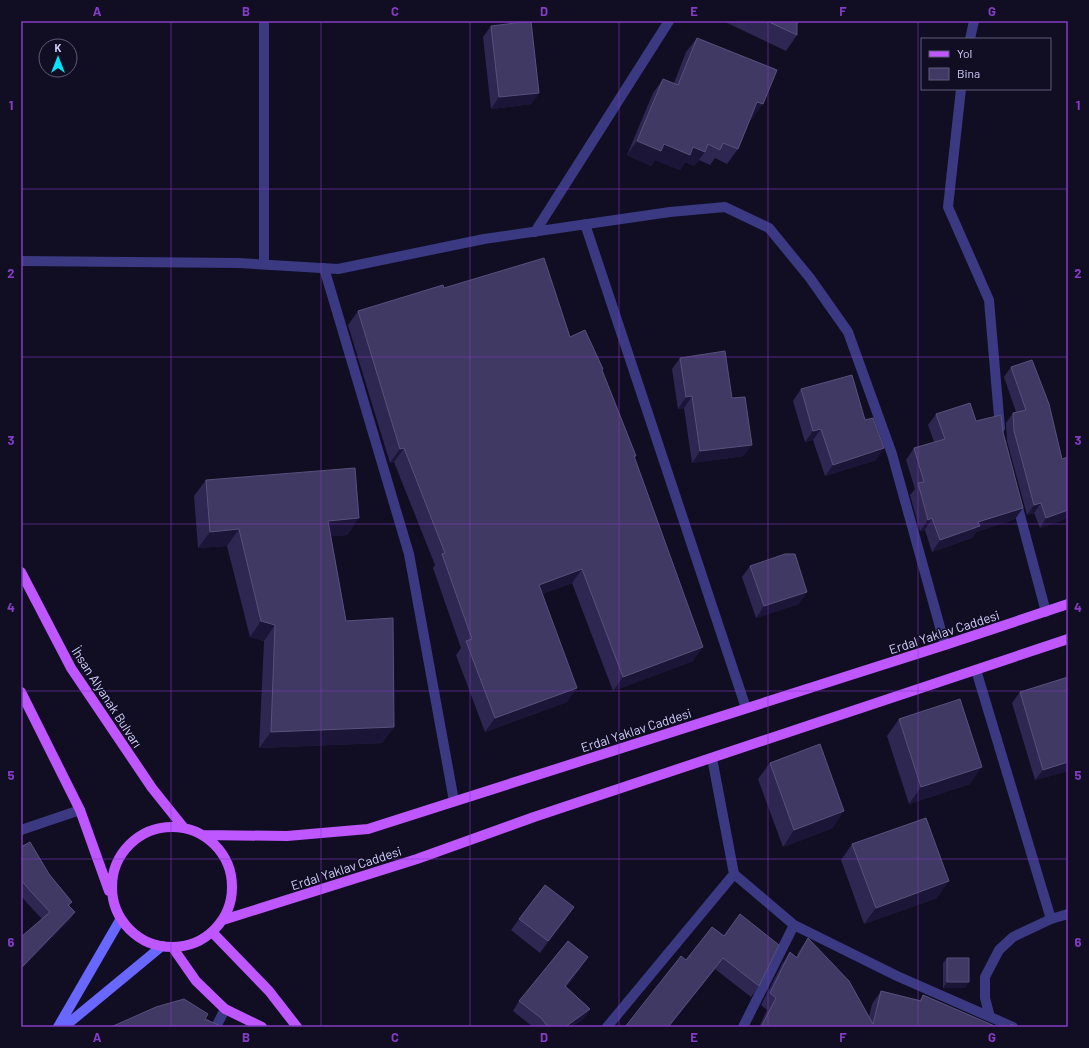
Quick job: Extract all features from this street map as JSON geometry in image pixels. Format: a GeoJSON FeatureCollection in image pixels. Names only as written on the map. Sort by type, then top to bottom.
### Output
{"type":"FeatureCollection","features":[{"type":"Feature","properties":{"kind":"main road","name":"İhsan Alyanak Bulvarı"},"geometry":{"type":"LineString","coordinates":[[21,572],[71,668],[152,788],[184,828]]}},
{"type":"Feature","properties":{"kind":"main road","name":"Erdal Yaklav Caddesi"},"geometry":{"type":"LineString","coordinates":[[203,835],[287,836],[368,828],[945,646],[1068,604]]}},
{"type":"Feature","properties":{"kind":"main road","name":"Erdal Yaklav Caddesi"},"geometry":{"type":"LineString","coordinates":[[223,920],[417,859],[534,817],[1068,639]]}},
{"type":"Feature","properties":{"kind":"main road"},"geometry":{"type":"LineString","coordinates":[[21,692],[80,810],[112,901],[120,920],[134,935],[152,945],[173,948],[192,944],[212,932],[223,920],[231,902],[232,883],[228,864],[218,848],[203,835],[184,828],[164,827],[144,833],[128,845],[117,861],[111,881],[112,901]]}},
{"type":"Feature","properties":{"kind":"main road"},"geometry":{"type":"LineString","coordinates":[[58,1027],[120,920]]}},
{"type":"Feature","properties":{"kind":"main road"},"geometry":{"type":"LineString","coordinates":[[212,932],[269,991],[298,1027]]}},
{"type":"Feature","properties":{"kind":"main road"},"geometry":{"type":"LineString","coordinates":[[64,1027],[162,946]]}},
{"type":"Feature","properties":{"kind":"main road"},"geometry":{"type":"LineString","coordinates":[[173,948],[196,981],[225,1009],[262,1027]]}},
{"type":"Feature","properties":{"kind":"street"},"geometry":{"type":"LineString","coordinates":[[264,21],[264,264]]}},
{"type":"Feature","properties":{"kind":"street"},"geometry":{"type":"LineString","coordinates":[[535,232],[669,21]]}},
{"type":"Feature","properties":{"kind":"street"},"geometry":{"type":"LineString","coordinates":[[970,38],[974,21]]}},
{"type":"Feature","properties":{"kind":"street"},"geometry":{"type":"LineString","coordinates":[[961,90],[948,207],[989,300],[1001,442]]}},
{"type":"Feature","properties":{"kind":"street"},"geometry":{"type":"LineString","coordinates":[[21,261],[264,264],[338,269],[484,239],[670,212],[725,207],[769,228],[810,278],[848,332],[892,454],[945,646]]}},
{"type":"Feature","properties":{"kind":"street"},"geometry":{"type":"LineString","coordinates":[[585,224],[746,708]]}},
{"type":"Feature","properties":{"kind":"street"},"geometry":{"type":"LineString","coordinates":[[324,268],[409,554],[454,801]]}},
{"type":"Feature","properties":{"kind":"street"},"geometry":{"type":"LineString","coordinates":[[1013,488],[1046,612]]}},
{"type":"Feature","properties":{"kind":"street"},"geometry":{"type":"LineString","coordinates":[[976,670],[1051,919]]}},
{"type":"Feature","properties":{"kind":"street"},"geometry":{"type":"LineString","coordinates":[[712,758],[734,874],[794,925],[897,976],[1013,1027]]}},
{"type":"Feature","properties":{"kind":"street"},"geometry":{"type":"LineString","coordinates":[[21,830],[80,810]]}},
{"type":"Feature","properties":{"kind":"street"},"geometry":{"type":"LineString","coordinates":[[606,1027],[734,874]]}},
{"type":"Feature","properties":{"kind":"street"},"geometry":{"type":"LineString","coordinates":[[990,1017],[986,998],[986,977],[999,950],[1013,937],[1051,919],[1068,914]]}},
{"type":"Feature","properties":{"kind":"street"},"geometry":{"type":"LineString","coordinates":[[742,1027],[794,925]]}},
{"type":"Feature","properties":{"kind":"street"},"geometry":{"type":"LineString","coordinates":[[216,1027],[225,1009]]}},
{"type":"Feature","properties":{"kind":"building"},"geometry":{"type":"Polygon","coordinates":[[[531,21],[539,93],[499,97],[491,26],[531,21]]]}},
{"type":"Feature","properties":{"kind":"building"},"geometry":{"type":"Polygon","coordinates":[[[767,21],[798,21],[797,35],[767,21]]]}},
{"type":"Feature","properties":{"kind":"building"},"geometry":{"type":"Polygon","coordinates":[[[697,38],[777,70],[763,104],[757,102],[738,149],[723,143],[720,150],[708,144],[705,152],[693,147],[690,155],[664,144],[661,151],[637,141],[663,79],[678,85],[697,38]]]}},
{"type":"Feature","properties":{"kind":"building"},"geometry":{"type":"Polygon","coordinates":[[[544,258],[570,337],[585,330],[603,369],[602,370],[636,456],[634,456],[703,647],[623,677],[582,569],[539,585],[577,688],[495,718],[466,641],[472,639],[442,554],[445,553],[404,448],[400,449],[358,311],[443,285],[444,288],[544,258]]]}},
{"type":"Feature","properties":{"kind":"building"},"geometry":{"type":"Polygon","coordinates":[[[725,351],[732,398],[745,397],[752,445],[700,451],[692,396],[686,397],[680,358],[725,351]]]}},
{"type":"Feature","properties":{"kind":"building"},"geometry":{"type":"Polygon","coordinates":[[[1032,360],[1049,404],[1062,459],[1068,457],[1068,510],[1046,518],[1041,503],[1034,505],[1014,431],[1013,413],[1026,410],[1011,367],[1032,360]]]}},
{"type":"Feature","properties":{"kind":"building"},"geometry":{"type":"Polygon","coordinates":[[[852,375],[865,420],[873,418],[884,448],[833,465],[821,429],[813,431],[801,389],[852,375]]]}},
{"type":"Feature","properties":{"kind":"building"},"geometry":{"type":"Polygon","coordinates":[[[970,403],[976,421],[1001,415],[1003,432],[1023,508],[978,522],[980,526],[940,540],[932,518],[928,520],[918,483],[924,482],[914,448],[945,439],[936,414],[970,403]]]}},
{"type":"Feature","properties":{"kind":"building"},"geometry":{"type":"Polygon","coordinates":[[[355,468],[359,518],[328,521],[346,621],[393,618],[394,727],[271,732],[275,625],[261,621],[239,529],[210,532],[206,480],[355,468]]]}},
{"type":"Feature","properties":{"kind":"building"},"geometry":{"type":"Polygon","coordinates":[[[785,554],[795,554],[807,592],[764,606],[750,566],[785,554]]]}},
{"type":"Feature","properties":{"kind":"building"},"geometry":{"type":"Polygon","coordinates":[[[1068,677],[1068,762],[1043,770],[1020,692],[1068,677]]]}},
{"type":"Feature","properties":{"kind":"building"},"geometry":{"type":"Polygon","coordinates":[[[960,699],[982,767],[921,787],[899,719],[960,699]]]}},
{"type":"Feature","properties":{"kind":"building"},"geometry":{"type":"Polygon","coordinates":[[[820,744],[844,811],[794,830],[770,763],[820,744]]]}},
{"type":"Feature","properties":{"kind":"building"},"geometry":{"type":"Polygon","coordinates":[[[926,818],[949,881],[876,908],[852,844],[926,818]]]}},
{"type":"Feature","properties":{"kind":"building"},"geometry":{"type":"Polygon","coordinates":[[[30,842],[49,874],[72,902],[68,905],[75,912],[21,968],[21,937],[50,912],[21,880],[21,847],[30,842]]]}},
{"type":"Feature","properties":{"kind":"building"},"geometry":{"type":"Polygon","coordinates":[[[545,885],[574,907],[548,941],[519,919],[545,885]]]}},
{"type":"Feature","properties":{"kind":"building"},"geometry":{"type":"Polygon","coordinates":[[[740,914],[779,945],[759,986],[723,958],[668,1027],[625,1027],[681,956],[686,960],[712,927],[724,936],[740,914]]]}},
{"type":"Feature","properties":{"kind":"building"},"geometry":{"type":"Polygon","coordinates":[[[808,938],[849,981],[873,1024],[881,991],[921,1001],[923,995],[997,1027],[761,1027],[776,998],[770,993],[790,952],[797,958],[808,938]]]}},
{"type":"Feature","properties":{"kind":"building"},"geometry":{"type":"Polygon","coordinates":[[[568,941],[588,957],[565,986],[590,1009],[565,1027],[548,1027],[541,1018],[519,1001],[568,941]]]}},
{"type":"Feature","properties":{"kind":"building"},"geometry":{"type":"Polygon","coordinates":[[[947,958],[969,958],[969,982],[947,982],[947,958]]]}},
{"type":"Feature","properties":{"kind":"building"},"geometry":{"type":"Polygon","coordinates":[[[184,999],[208,1014],[205,1019],[223,1027],[111,1027],[156,1007],[184,999]]]}},
{"type":"Feature","properties":{"kind":"building"},"geometry":{"type":"Polygon","coordinates":[[[1011,1024],[1017,1027],[1009,1027],[1011,1024]]]}}]}
